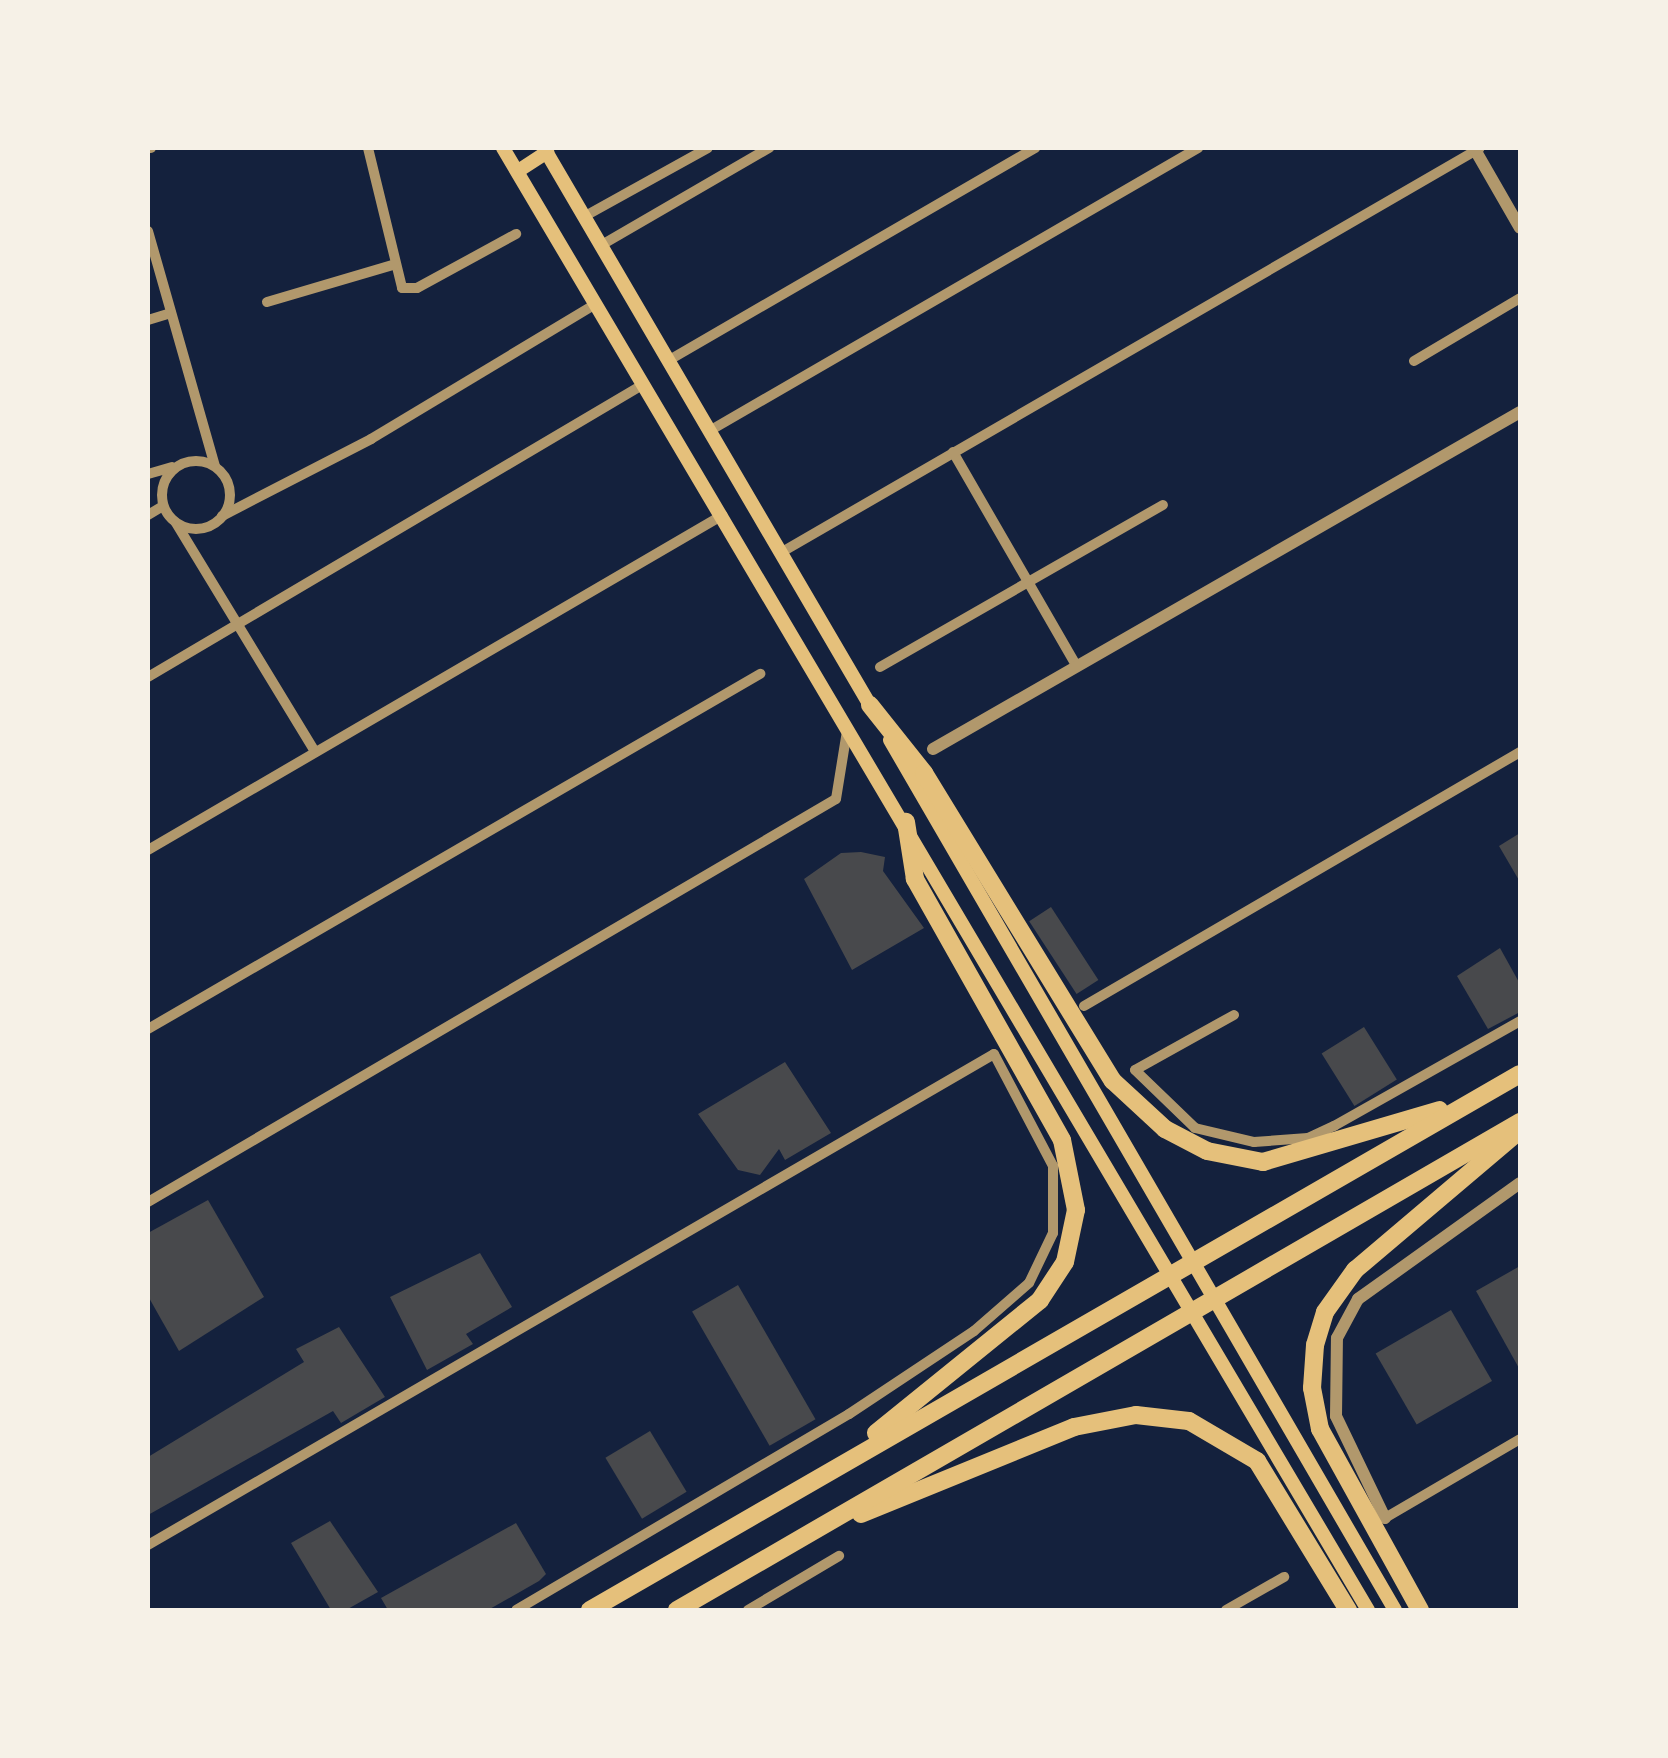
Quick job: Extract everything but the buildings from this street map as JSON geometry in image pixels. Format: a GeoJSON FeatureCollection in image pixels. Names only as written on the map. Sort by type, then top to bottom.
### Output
{"type":"FeatureCollection","features":[{"type":"Feature","properties":{"kind":"highway"},"geometry":{"type":"LineString","coordinates":[[870,705],[924,773],[1112,1081],[1164,1129],[1206,1151],[1263,1162],[1318,1150],[1488,1093]]}},
{"type":"Feature","properties":{"kind":"highway"},"geometry":{"type":"LineString","coordinates":[[828,1470],[1028,1313],[1064,1262],[1076,1210],[1062,1140],[915,879],[906,822]]}},
{"type":"Feature","properties":{"kind":"highway"},"geometry":{"type":"LineString","coordinates":[[590,1610],[1520,1074]]}},
{"type":"Feature","properties":{"kind":"highway"},"geometry":{"type":"LineString","coordinates":[[677,1610],[1520,1126]]}},
{"type":"Feature","properties":{"kind":"highway"},"geometry":{"type":"LineString","coordinates":[[1420,1610],[1320,1430],[1315,1345],[1332,1300],[1364,1260],[1520,1126]]}},
{"type":"Feature","properties":{"kind":"highway"},"geometry":{"type":"LineString","coordinates":[[805,1536],[1074,1427],[1165,1416],[1225,1436],[1257,1461],[1348,1610]]}},
{"type":"Feature","properties":{"kind":"main road"},"geometry":{"type":"LineString","coordinates":[[503,148],[1112,1168],[1368,1610]]}},
{"type":"Feature","properties":{"kind":"main road"},"geometry":{"type":"LineString","coordinates":[[518,171],[546,150],[588,216],[1243,1355],[1395,1610]]}},
{"type":"Feature","properties":{"kind":"street"},"geometry":{"type":"LineString","coordinates":[[368,148],[402,288],[417,288],[516,234]]}},
{"type":"Feature","properties":{"kind":"street"},"geometry":{"type":"LineString","coordinates":[[588,216],[708,148]]}},
{"type":"Feature","properties":{"kind":"street"},"geometry":{"type":"LineString","coordinates":[[604,244],[769,148]]}},
{"type":"Feature","properties":{"kind":"street"},"geometry":{"type":"LineString","coordinates":[[671,358],[1035,148]]}},
{"type":"Feature","properties":{"kind":"street"},"geometry":{"type":"LineString","coordinates":[[712,430],[1198,148]]}},
{"type":"Feature","properties":{"kind":"street"},"geometry":{"type":"LineString","coordinates":[[782,552],[1477,149],[1520,228]]}},
{"type":"Feature","properties":{"kind":"street"},"geometry":{"type":"LineString","coordinates":[[148,232],[214,466],[230,486],[222,516]]}},
{"type":"Feature","properties":{"kind":"street"},"geometry":{"type":"LineString","coordinates":[[267,302],[396,264]]}},
{"type":"Feature","properties":{"kind":"street"},"geometry":{"type":"LineString","coordinates":[[1414,361],[1520,298]]}},
{"type":"Feature","properties":{"kind":"street"},"geometry":{"type":"LineString","coordinates":[[176,523],[196,529],[370,439],[596,304]]}},
{"type":"Feature","properties":{"kind":"street"},"geometry":{"type":"LineString","coordinates":[[148,320],[171,313]]}},
{"type":"Feature","properties":{"kind":"street"},"geometry":{"type":"LineString","coordinates":[[148,676],[644,384]]}},
{"type":"Feature","properties":{"kind":"street"},"geometry":{"type":"LineString","coordinates":[[933,750],[1520,412]]}},
{"type":"Feature","properties":{"kind":"street"},"geometry":{"type":"LineString","coordinates":[[953,452],[1076,667]]}},
{"type":"Feature","properties":{"kind":"street"},"geometry":{"type":"LineString","coordinates":[[148,474],[200,460],[214,466]]}},
{"type":"Feature","properties":{"kind":"street"},"geometry":{"type":"LineString","coordinates":[[178,466],[163,483],[164,506],[315,752]]}},
{"type":"Feature","properties":{"kind":"street"},"geometry":{"type":"LineString","coordinates":[[880,667],[1164,505]]}},
{"type":"Feature","properties":{"kind":"street"},"geometry":{"type":"LineString","coordinates":[[148,515],[164,506]]}},
{"type":"Feature","properties":{"kind":"street"},"geometry":{"type":"LineString","coordinates":[[148,850],[723,516]]}},
{"type":"Feature","properties":{"kind":"street"},"geometry":{"type":"LineString","coordinates":[[148,1029],[760,674]]}},
{"type":"Feature","properties":{"kind":"street"},"geometry":{"type":"LineString","coordinates":[[148,1202],[836,799],[848,725]]}},
{"type":"Feature","properties":{"kind":"street"},"geometry":{"type":"LineString","coordinates":[[1084,1006],[1520,752]]}},
{"type":"Feature","properties":{"kind":"street"},"geometry":{"type":"LineString","coordinates":[[1234,1015],[1135,1070],[1195,1128],[1280,1142],[1334,1126],[1520,1020]]}},
{"type":"Feature","properties":{"kind":"street"},"geometry":{"type":"LineString","coordinates":[[148,1545],[994,1054],[1053,1166],[1053,1233],[1029,1283],[974,1331],[849,1414],[516,1610]]}},
{"type":"Feature","properties":{"kind":"street"},"geometry":{"type":"LineString","coordinates":[[1520,1183],[1358,1299],[1337,1338],[1336,1416],[1385,1518],[1520,1438]]}},
{"type":"Feature","properties":{"kind":"street"},"geometry":{"type":"LineString","coordinates":[[748,1610],[839,1556]]}},
{"type":"Feature","properties":{"kind":"street"},"geometry":{"type":"LineString","coordinates":[[1226,1610],[1284,1577]]}}]}
